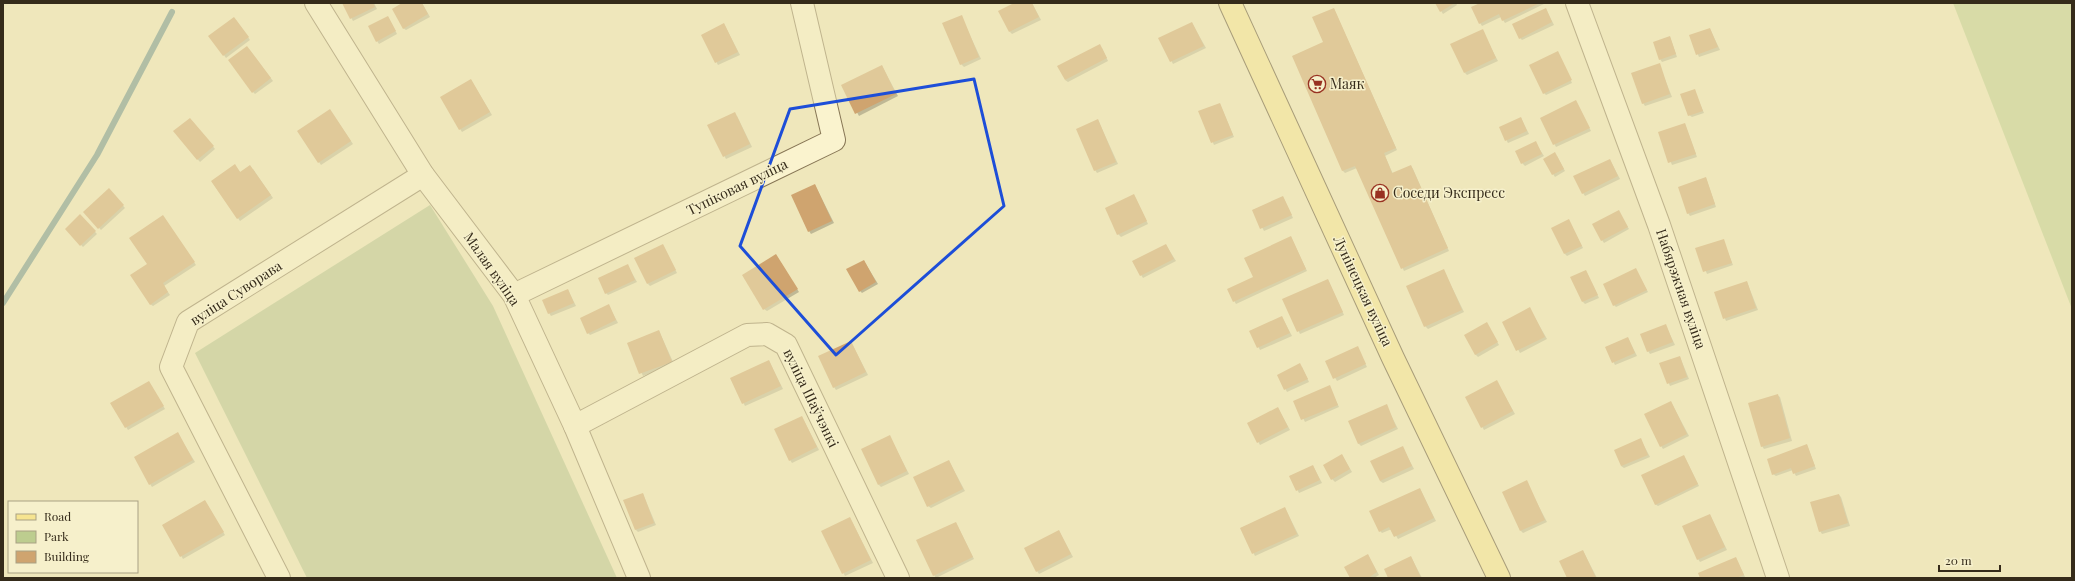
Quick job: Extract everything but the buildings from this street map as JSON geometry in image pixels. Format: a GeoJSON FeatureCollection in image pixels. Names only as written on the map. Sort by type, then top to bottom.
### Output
{"type":"FeatureCollection","features":[{"type":"Feature","properties":{"kind":"main road","name":"Лунінецкая вуліца"},"geometry":{"type":"LineString","coordinates":[[1230,3],[1393,358],[1499,578]]}},
{"type":"Feature","properties":{"kind":"street","name":"Малая вуліца"},"geometry":{"type":"LineString","coordinates":[[316,3],[423,175],[514,295],[575,426],[639,578]]}},
{"type":"Feature","properties":{"kind":"street","name":"Тупіковая вуліца"},"geometry":{"type":"LineString","coordinates":[[514,295],[834,140],[802,3]]}},
{"type":"Feature","properties":{"kind":"street","name":"Набярэжная вуліца"},"geometry":{"type":"LineString","coordinates":[[1577,3],[1660,225],[1778,578]]}},
{"type":"Feature","properties":{"kind":"street","name":"вуліца Суворава"},"geometry":{"type":"LineString","coordinates":[[279,578],[171,367],[188,322],[423,175]]}},
{"type":"Feature","properties":{"kind":"street","name":"вуліца Шаўчэнкі"},"geometry":{"type":"LineString","coordinates":[[575,426],[747,335],[767,334],[786,345],[898,578]]}},
{"type":"Feature","properties":{"kind":"highlighted area"},"geometry":{"type":"Polygon","coordinates":[[[974,79],[1004,206],[836,355],[740,246],[790,109],[974,79]]]}},
{"type":"Feature","properties":{"kind":"green space"},"geometry":{"type":"Polygon","coordinates":[[[1953,3],[2072,3],[2072,309],[1953,3]]]}},
{"type":"Feature","properties":{"kind":"green space"},"geometry":{"type":"Polygon","coordinates":[[[430,205],[493,306],[617,578],[307,578],[195,353],[430,205]]]}},
{"type":"Feature","properties":{"kind":"waterway"},"geometry":{"type":"LineString","coordinates":[[3,303],[97,155],[172,12]]}},
{"type":"Feature","properties":{"kind":"place","name":"Маяк"},"geometry":{"type":"Point","coordinates":[1317,84]}},
{"type":"Feature","properties":{"kind":"place","name":"Соседи Экспресс"},"geometry":{"type":"Point","coordinates":[1380,193]}}]}
